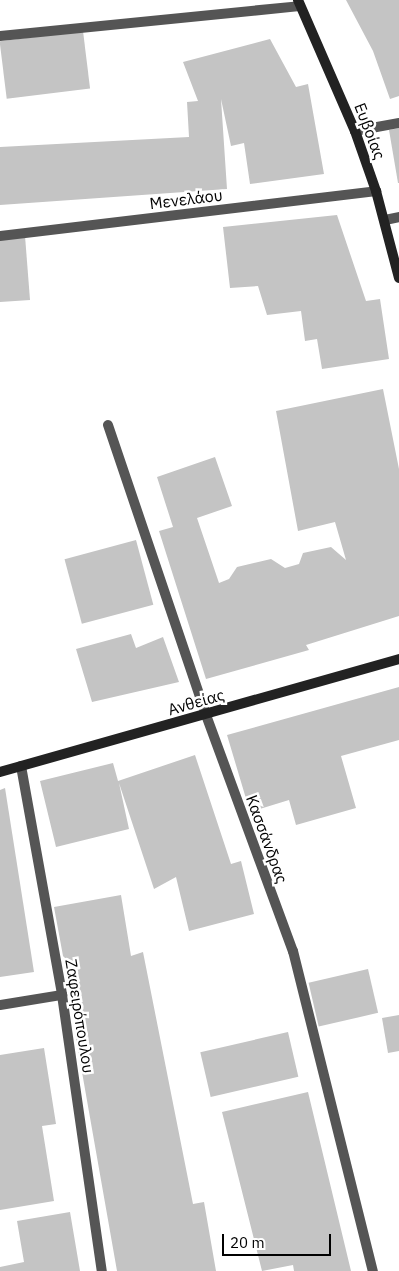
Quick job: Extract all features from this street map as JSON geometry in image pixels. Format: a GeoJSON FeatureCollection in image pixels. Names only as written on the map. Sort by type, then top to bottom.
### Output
{"type":"FeatureCollection","features":[{"type":"Feature","properties":{"kind":"main road","name":"Ευβοίας"},"geometry":{"type":"LineString","coordinates":[[299,3],[355,131],[385,220],[399,278]]}},
{"type":"Feature","properties":{"kind":"main road","name":"Ανθείας"},"geometry":{"type":"LineString","coordinates":[[0,772],[399,660]]}},
{"type":"Feature","properties":{"kind":"street"},"geometry":{"type":"LineString","coordinates":[[0,36],[299,3]]}},
{"type":"Feature","properties":{"kind":"street"},"geometry":{"type":"LineString","coordinates":[[355,131],[399,123]]}},
{"type":"Feature","properties":{"kind":"street","name":"Μενελάου"},"geometry":{"type":"LineString","coordinates":[[0,236],[376,190]]}},
{"type":"Feature","properties":{"kind":"street"},"geometry":{"type":"LineString","coordinates":[[385,220],[399,217]]}},
{"type":"Feature","properties":{"kind":"street","name":"Κασσάνδρας"},"geometry":{"type":"LineString","coordinates":[[108,424],[206,715],[292,951],[373,1271]]}},
{"type":"Feature","properties":{"kind":"street","name":"Ζαφειρόπουλου"},"geometry":{"type":"LineString","coordinates":[[21,766],[62,995],[102,1271]]}},
{"type":"Feature","properties":{"kind":"street"},"geometry":{"type":"LineString","coordinates":[[0,1005],[62,995]]}},
{"type":"Feature","properties":{"kind":"building"},"geometry":{"type":"Polygon","coordinates":[[[346,0],[399,0],[399,96],[390,99],[373,51],[346,0]]]}},
{"type":"Feature","properties":{"kind":"building"},"geometry":{"type":"Polygon","coordinates":[[[83,31],[90,89],[7,99],[0,41],[83,31]]]}},
{"type":"Feature","properties":{"kind":"building"},"geometry":{"type":"Polygon","coordinates":[[[270,39],[296,87],[308,84],[324,174],[250,184],[244,143],[231,146],[221,99],[227,189],[0,205],[0,147],[189,137],[187,102],[198,101],[183,62],[270,39]]]}},
{"type":"Feature","properties":{"kind":"building"},"geometry":{"type":"Polygon","coordinates":[[[399,128],[399,183],[398,183],[389,130],[399,128]]]}},
{"type":"Feature","properties":{"kind":"building"},"geometry":{"type":"Polygon","coordinates":[[[337,215],[366,301],[380,299],[389,359],[322,369],[317,339],[305,341],[301,311],[267,315],[258,286],[230,288],[223,227],[337,215]]]}},
{"type":"Feature","properties":{"kind":"building"},"geometry":{"type":"Polygon","coordinates":[[[25,236],[30,300],[0,302],[0,238],[25,236]]]}},
{"type":"Feature","properties":{"kind":"building"},"geometry":{"type":"Polygon","coordinates":[[[383,389],[399,469],[399,616],[306,645],[309,650],[206,679],[159,531],[173,527],[157,477],[215,457],[232,506],[197,518],[219,583],[229,579],[237,567],[271,559],[285,568],[299,564],[303,553],[331,547],[346,560],[335,522],[298,531],[276,411],[383,389]]]}},
{"type":"Feature","properties":{"kind":"building"},"geometry":{"type":"Polygon","coordinates":[[[136,540],[153,605],[82,624],[65,559],[136,540]]]}},
{"type":"Feature","properties":{"kind":"building"},"geometry":{"type":"Polygon","coordinates":[[[131,634],[136,648],[163,637],[179,682],[92,702],[76,649],[131,634]]]}},
{"type":"Feature","properties":{"kind":"building"},"geometry":{"type":"Polygon","coordinates":[[[399,687],[399,740],[341,756],[356,808],[296,825],[289,800],[250,812],[227,735],[399,687]]]}},
{"type":"Feature","properties":{"kind":"building"},"geometry":{"type":"Polygon","coordinates":[[[195,755],[231,864],[241,861],[254,914],[189,931],[176,877],[154,889],[119,783],[129,829],[56,847],[40,781],[113,763],[118,781],[195,755]]]}},
{"type":"Feature","properties":{"kind":"building"},"geometry":{"type":"Polygon","coordinates":[[[5,788],[34,972],[0,977],[0,790],[5,788]]]}},
{"type":"Feature","properties":{"kind":"building"},"geometry":{"type":"Polygon","coordinates":[[[121,895],[131,956],[143,952],[193,1204],[204,1202],[216,1271],[117,1271],[76,1038],[82,1024],[72,966],[63,956],[54,907],[121,895]]]}},
{"type":"Feature","properties":{"kind":"building"},"geometry":{"type":"Polygon","coordinates":[[[368,969],[378,1013],[319,1027],[309,983],[368,969]]]}},
{"type":"Feature","properties":{"kind":"building"},"geometry":{"type":"Polygon","coordinates":[[[399,1015],[399,1051],[388,1053],[382,1018],[399,1015]]]}},
{"type":"Feature","properties":{"kind":"building"},"geometry":{"type":"Polygon","coordinates":[[[288,1032],[298,1077],[211,1097],[200,1052],[288,1032]]]}},
{"type":"Feature","properties":{"kind":"building"},"geometry":{"type":"Polygon","coordinates":[[[44,1048],[56,1124],[42,1126],[54,1201],[0,1210],[0,1055],[44,1048]]]}},
{"type":"Feature","properties":{"kind":"building"},"geometry":{"type":"Polygon","coordinates":[[[308,1092],[351,1271],[294,1271],[293,1265],[262,1271],[222,1112],[308,1092]]]}},
{"type":"Feature","properties":{"kind":"building"},"geometry":{"type":"Polygon","coordinates":[[[70,1212],[80,1271],[0,1271],[0,1267],[24,1262],[17,1221],[70,1212]]]}}]}
